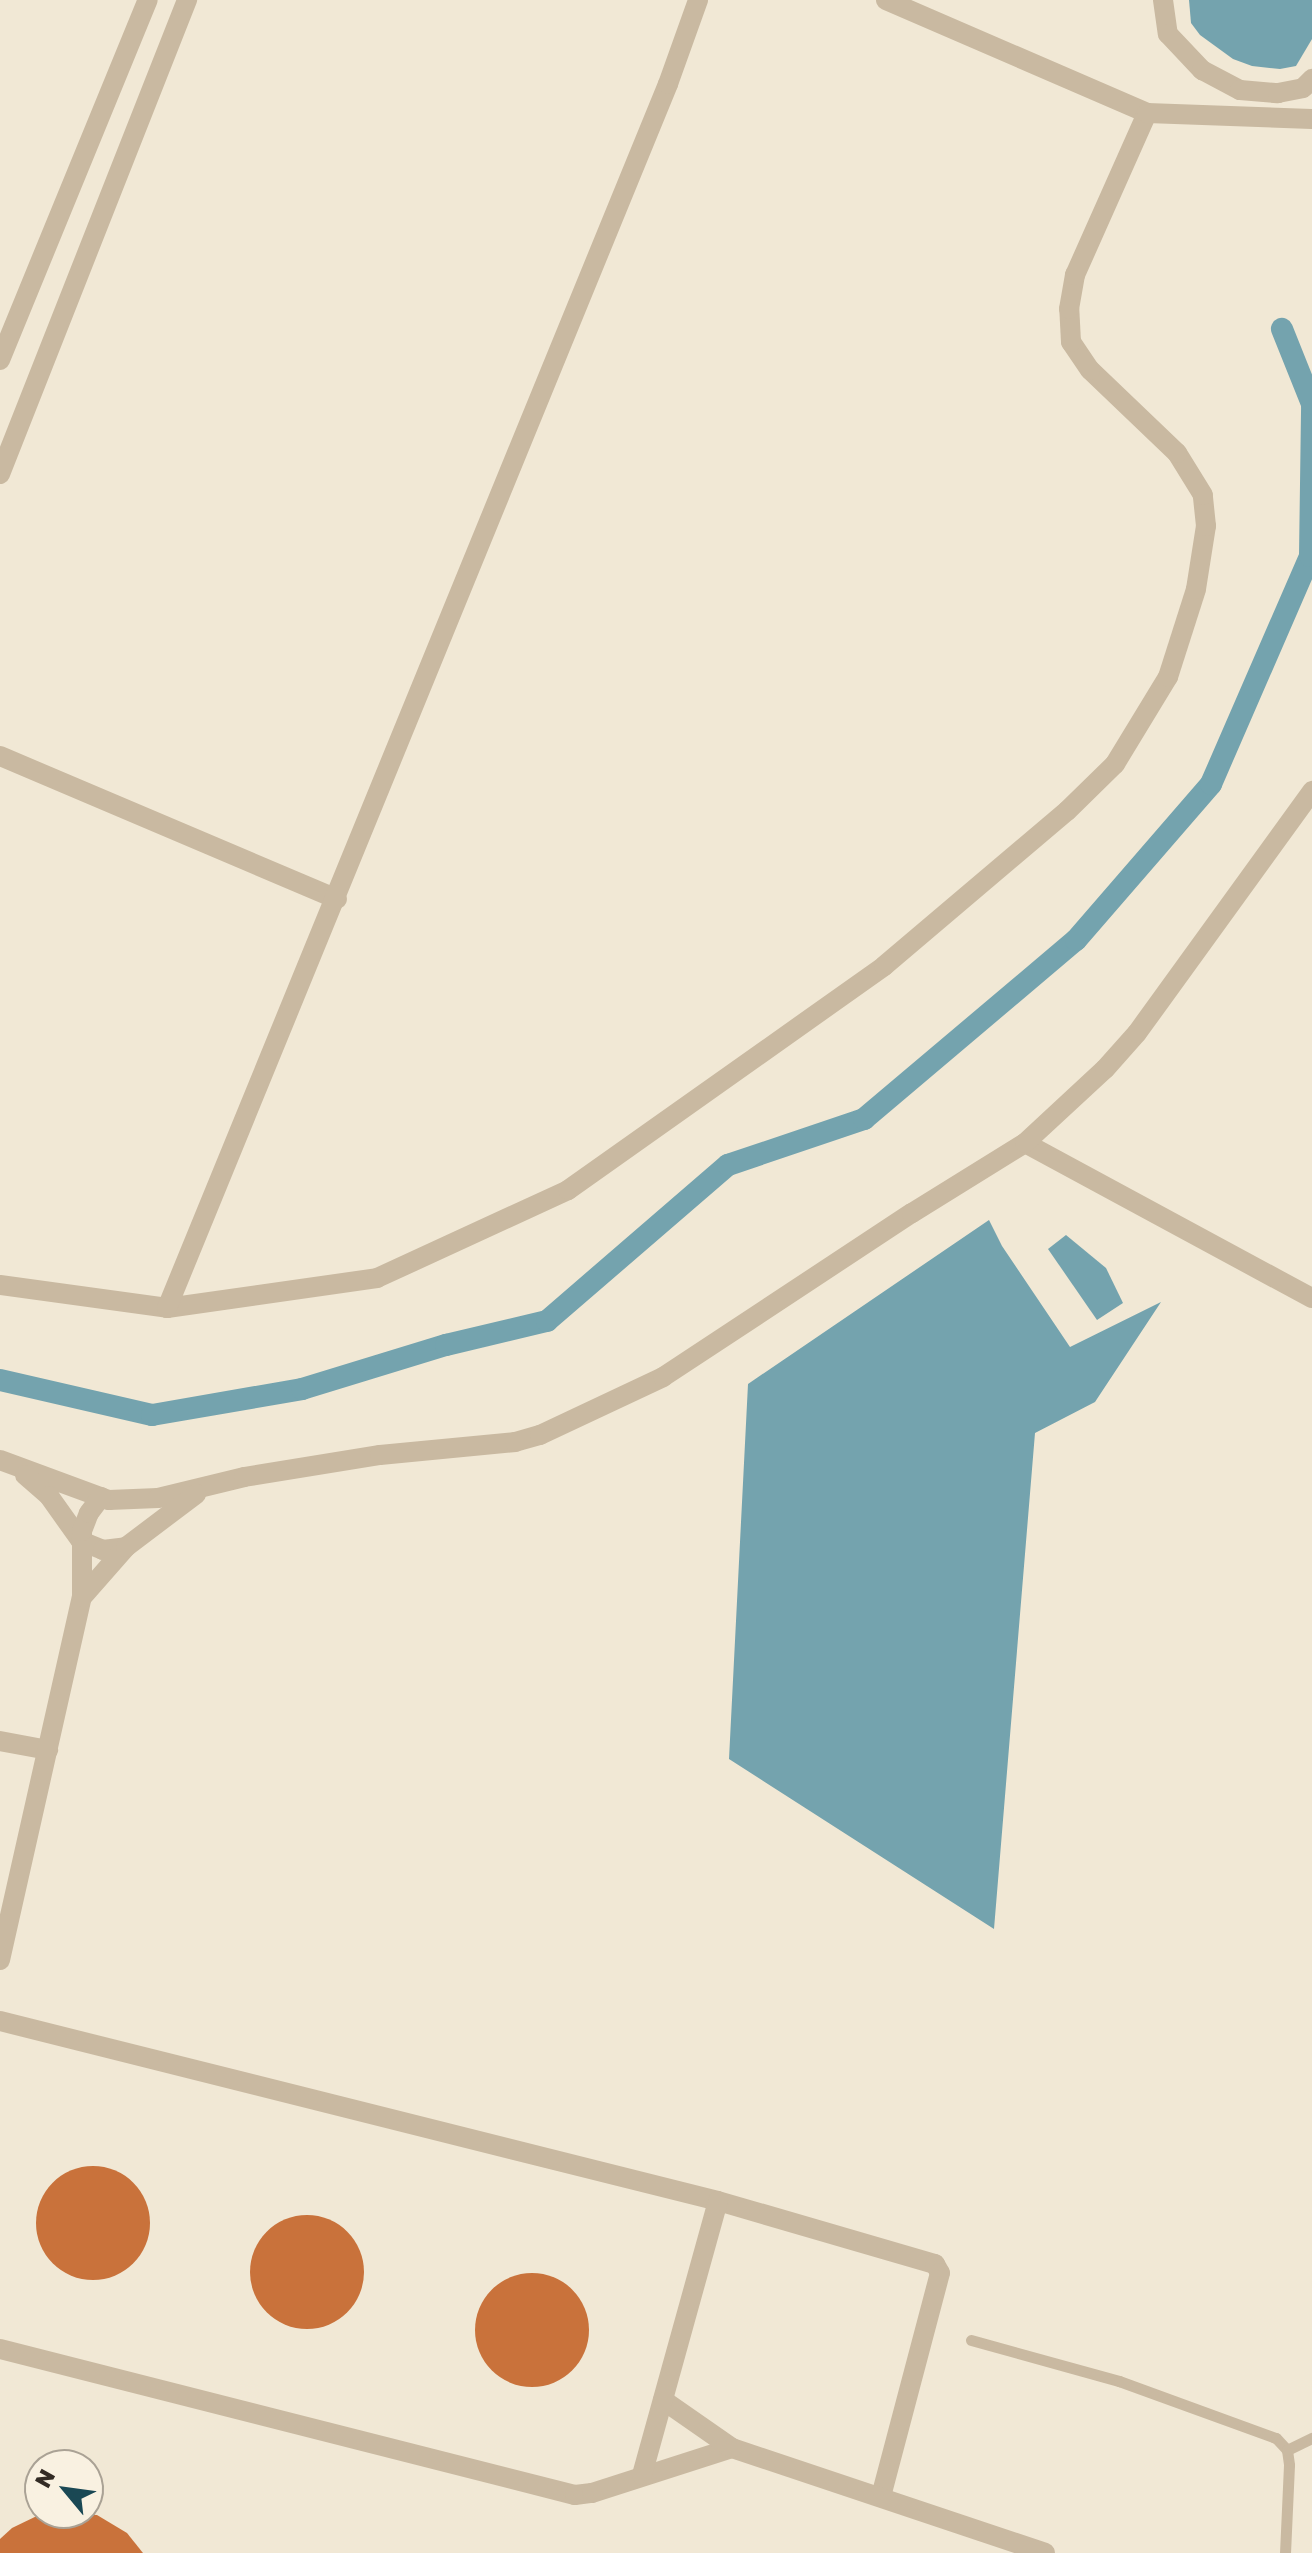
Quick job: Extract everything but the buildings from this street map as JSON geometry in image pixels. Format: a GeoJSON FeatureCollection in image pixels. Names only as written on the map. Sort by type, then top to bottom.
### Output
{"type":"FeatureCollection","features":[{"type":"Feature","properties":{"kind":"street"},"geometry":{"type":"LineString","coordinates":[[0,360],[148,0]]}},
{"type":"Feature","properties":{"kind":"street"},"geometry":{"type":"LineString","coordinates":[[0,474],[187,0]]}},
{"type":"Feature","properties":{"kind":"street"},"geometry":{"type":"LineString","coordinates":[[167,1308],[662,99],[698,0]]}},
{"type":"Feature","properties":{"kind":"street"},"geometry":{"type":"LineString","coordinates":[[886,0],[1147,113],[1312,119]]}},
{"type":"Feature","properties":{"kind":"street"},"geometry":{"type":"LineString","coordinates":[[1163,0],[1168,34],[1202,70],[1240,90],[1278,93],[1303,88],[1312,79]]}},
{"type":"Feature","properties":{"kind":"street"},"geometry":{"type":"LineString","coordinates":[[0,1285],[167,1308],[377,1278],[568,1190],[884,966],[1067,811],[1115,764],[1168,677],[1196,589],[1206,526],[1203,495],[1177,453],[1090,370],[1071,342],[1069,309],[1075,275],[1147,113]]}},
{"type":"Feature","properties":{"kind":"street"},"geometry":{"type":"LineString","coordinates":[[0,756],[337,899]]}},
{"type":"Feature","properties":{"kind":"street"},"geometry":{"type":"LineString","coordinates":[[2,1461],[101,1497],[126,1502],[158,1498],[350,1460],[515,1442],[540,1435],[663,1377],[912,1213],[1025,1143],[1105,1069],[1137,1033],[1312,791]]}},
{"type":"Feature","properties":{"kind":"street"},"geometry":{"type":"LineString","coordinates":[[1025,1143],[1312,1298]]}},
{"type":"Feature","properties":{"kind":"street"},"geometry":{"type":"LineString","coordinates":[[2,1461],[49,1496],[81,1541],[103,1550],[126,1547]]}},
{"type":"Feature","properties":{"kind":"street"},"geometry":{"type":"LineString","coordinates":[[82,1597],[126,1547],[170,1511],[210,1486]]}},
{"type":"Feature","properties":{"kind":"street"},"geometry":{"type":"LineString","coordinates":[[0,1960],[82,1597],[84,1559],[81,1541],[85,1522],[101,1497]]}},
{"type":"Feature","properties":{"kind":"street"},"geometry":{"type":"LineString","coordinates":[[126,1502],[132,1529],[126,1547]]}},
{"type":"Feature","properties":{"kind":"street"},"geometry":{"type":"LineString","coordinates":[[0,1741],[48,1750]]}},
{"type":"Feature","properties":{"kind":"street"},"geometry":{"type":"LineString","coordinates":[[0,2021],[718,2201],[935,2264],[940,2273],[881,2496]]}},
{"type":"Feature","properties":{"kind":"street"},"geometry":{"type":"LineString","coordinates":[[642,2475],[718,2201]]}},
{"type":"Feature","properties":{"kind":"street"},"geometry":{"type":"LineString","coordinates":[[0,2349],[575,2495],[592,2493],[732,2448]]}},
{"type":"Feature","properties":{"kind":"street"},"geometry":{"type":"LineString","coordinates":[[663,2400],[732,2448],[1045,2553]]}},
{"type":"Feature","properties":{"kind":"lane"},"geometry":{"type":"LineString","coordinates":[[971,2340],[1119,2381],[1276,2438],[1287,2450],[1285,2553]]}},
{"type":"Feature","properties":{"kind":"lane"},"geometry":{"type":"LineString","coordinates":[[1287,2450],[1312,2438]]}},
{"type":"Feature","properties":{"kind":"water"},"geometry":{"type":"Polygon","coordinates":[[[1189,0],[1312,0],[1312,39],[1296,66],[1280,69],[1252,66],[1233,59],[1200,35],[1191,23],[1189,0]]]}},
{"type":"Feature","properties":{"kind":"water"},"geometry":{"type":"Polygon","coordinates":[[[989,1220],[1002,1246],[1070,1347],[1161,1302],[1095,1402],[1035,1433],[994,1929],[729,1759],[748,1384],[989,1220]]]}},
{"type":"Feature","properties":{"kind":"water"},"geometry":{"type":"Polygon","coordinates":[[[1066,1235],[1106,1268],[1123,1303],[1097,1320],[1048,1249],[1066,1235]]]}},
{"type":"Feature","properties":{"kind":"waterway"},"geometry":{"type":"LineString","coordinates":[[0,1380],[152,1415],[302,1389],[446,1345],[547,1321],[728,1165],[864,1119],[1076,940],[1211,784],[1310,556],[1312,404],[1282,329]]}}]}
